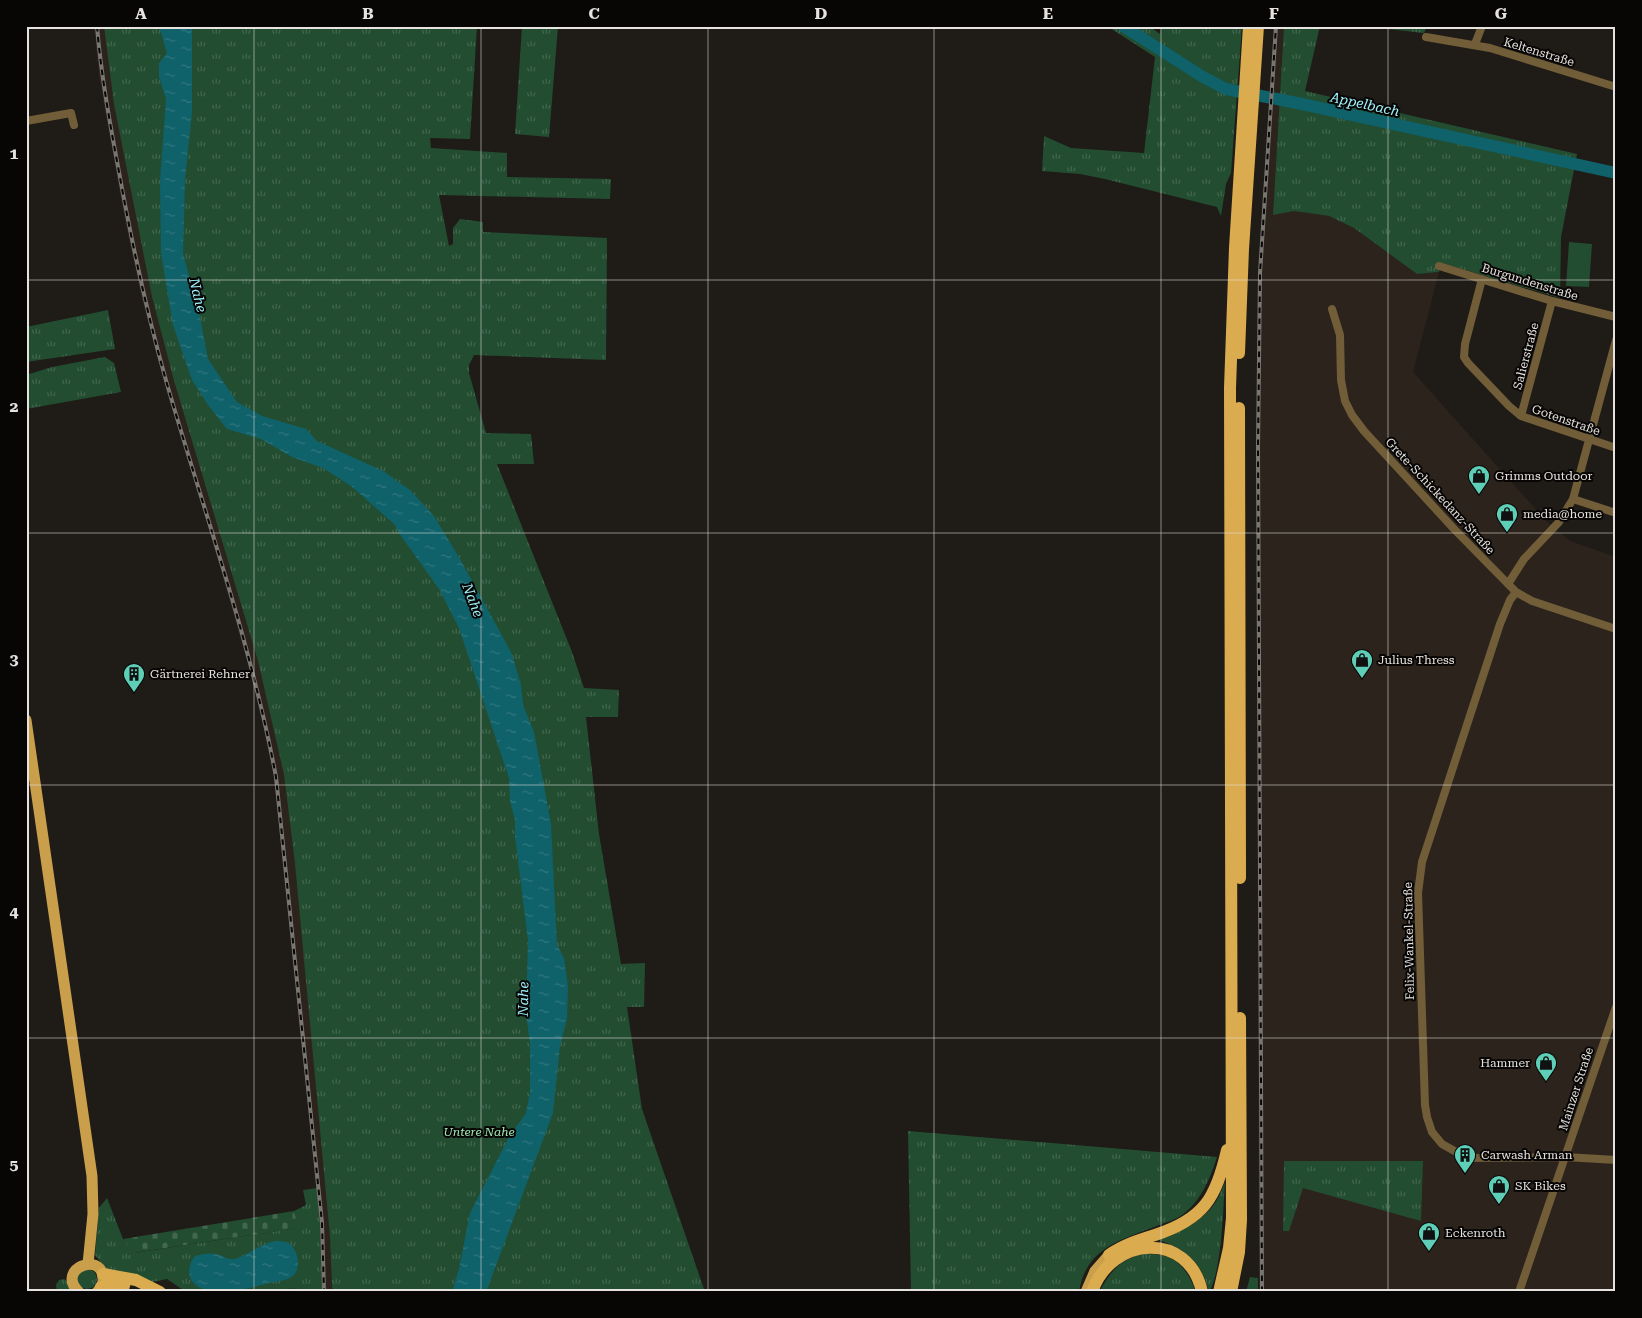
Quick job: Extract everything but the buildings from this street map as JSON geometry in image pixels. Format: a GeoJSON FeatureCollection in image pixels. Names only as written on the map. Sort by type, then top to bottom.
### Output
{"type":"FeatureCollection","features":[{"type":"Feature","properties":{"kind":"highway"},"geometry":{"type":"LineString","coordinates":[[1249,26],[1250,83]]}},
{"type":"Feature","properties":{"kind":"highway"},"geometry":{"type":"LineString","coordinates":[[1220,1292],[1227,1263],[1231,1233],[1233,1155],[1231,1133],[1230,398],[1235,248],[1250,83],[1258,26]]}},
{"type":"Feature","properties":{"kind":"highway"},"geometry":{"type":"LineString","coordinates":[[1231,1292],[1239,1252],[1242,1212],[1238,388],[1248,108]]}},
{"type":"Feature","properties":{"kind":"highway"},"geometry":{"type":"LineString","coordinates":[[1109,1255],[1129,1243],[1173,1229],[1187,1221],[1200,1210],[1211,1197],[1219,1182],[1231,1133]]}},
{"type":"Feature","properties":{"kind":"highway"},"geometry":{"type":"LineString","coordinates":[[1092,1292],[1103,1271],[1114,1260],[1136,1248],[1151,1247],[1171,1252],[1184,1259],[1197,1276],[1202,1292]]}},
{"type":"Feature","properties":{"kind":"highway"},"geometry":{"type":"LineString","coordinates":[[100,1284],[136,1280],[160,1292]]}},
{"type":"Feature","properties":{"kind":"highway"},"geometry":{"type":"LineString","coordinates":[[100,1284],[129,1286],[145,1292]]}},
{"type":"Feature","properties":{"kind":"main road"},"geometry":{"type":"LineString","coordinates":[[26,720],[92,1176],[93,1214],[88,1264]]}},
{"type":"Feature","properties":{"kind":"main road"},"geometry":{"type":"LineString","coordinates":[[1086,1292],[1094,1271],[1109,1255]]}},
{"type":"Feature","properties":{"kind":"main road"},"geometry":{"type":"LineString","coordinates":[[79,1292],[74,1284],[73,1276],[78,1267],[88,1264],[98,1267],[100,1284]]}},
{"type":"Feature","properties":{"kind":"street"},"geometry":{"type":"LineString","coordinates":[[1476,44],[1482,26]]}},
{"type":"Feature","properties":{"kind":"street","name":"Keltenstraße"},"geometry":{"type":"LineString","coordinates":[[1426,37],[1476,44],[1616,88]]}},
{"type":"Feature","properties":{"kind":"street"},"geometry":{"type":"LineString","coordinates":[[27,118],[71,113],[74,125]]}},
{"type":"Feature","properties":{"kind":"street","name":"Burgundenstraße"},"geometry":{"type":"LineString","coordinates":[[1439,266],[1552,301],[1616,317]]}},
{"type":"Feature","properties":{"kind":"street","name":"Gotenstraße"},"geometry":{"type":"LineString","coordinates":[[1482,279],[1465,344],[1464,357],[1509,406],[1521,416],[1616,448]]}},
{"type":"Feature","properties":{"kind":"street","name":"Salierstraße"},"geometry":{"type":"LineString","coordinates":[[1521,416],[1552,301]]}},
{"type":"Feature","properties":{"kind":"street","name":"Grete-Schickedanz-Straße"},"geometry":{"type":"LineString","coordinates":[[1332,309],[1340,335],[1341,380],[1345,401],[1352,415],[1364,431],[1516,592],[1532,601],[1616,629]]}},
{"type":"Feature","properties":{"kind":"street"},"geometry":{"type":"LineString","coordinates":[[1508,584],[1524,559],[1559,522],[1574,498],[1616,340]]}},
{"type":"Feature","properties":{"kind":"street"},"geometry":{"type":"LineString","coordinates":[[1574,498],[1616,513]]}},
{"type":"Feature","properties":{"kind":"street","name":"Felix-Wankel-Straße"},"geometry":{"type":"LineString","coordinates":[[1516,592],[1510,600],[1500,624],[1422,862],[1418,893],[1424,1105],[1426,1117],[1432,1132],[1442,1144],[1467,1158],[1565,1157],[1616,1160]]}},
{"type":"Feature","properties":{"kind":"street","name":"Mainzer Straße"},"geometry":{"type":"LineString","coordinates":[[1519,1292],[1616,1006]]}},
{"type":"Feature","properties":{"kind":"shaded area"},"geometry":{"type":"Polygon","coordinates":[[[94,26],[104,26],[152,297],[174,381],[258,661],[284,775],[295,864],[330,1220],[332,1292],[322,1292],[320,1223],[274,777],[263,717],[142,300],[126,226],[99,76],[94,26]]]}},
{"type":"Feature","properties":{"kind":"shaded area"},"geometry":{"type":"Polygon","coordinates":[[[1274,26],[1284,26],[1273,215],[1294,211],[1329,216],[1354,228],[1417,274],[1439,272],[1413,372],[1546,521],[1570,541],[1616,557],[1616,1292],[1259,1292],[1256,450],[1258,275],[1274,26]]]}},
{"type":"Feature","properties":{"kind":"green space","name":"Untere Nahe"},"geometry":{"type":"Polygon","coordinates":[[[104,26],[477,26],[470,139],[430,138],[431,148],[507,153],[507,177],[611,179],[610,199],[439,195],[449,246],[453,244],[453,228],[460,219],[483,222],[483,232],[607,238],[606,360],[474,355],[469,365],[469,373],[486,433],[531,434],[534,464],[497,464],[572,652],[584,688],[619,690],[618,717],[586,717],[599,834],[621,964],[645,963],[644,1007],[627,1007],[642,1109],[705,1292],[333,1292],[330,1236],[295,864],[284,775],[258,661],[174,381],[152,297],[114,104],[104,26]]]}},
{"type":"Feature","properties":{"kind":"green space"},"geometry":{"type":"Polygon","coordinates":[[[522,26],[558,26],[549,137],[515,134],[522,26]]]}},
{"type":"Feature","properties":{"kind":"green space"},"geometry":{"type":"Polygon","coordinates":[[[1107,26],[1149,26],[1160,34],[1161,26],[1242,26],[1231,173],[1226,184],[1221,216],[1217,207],[1105,179],[1080,174],[1042,171],[1044,136],[1071,148],[1144,153],[1155,57],[1107,26]]]}},
{"type":"Feature","properties":{"kind":"green space"},"geometry":{"type":"Polygon","coordinates":[[[1284,26],[1320,26],[1305,91],[1577,154],[1561,237],[1560,298],[1442,263],[1439,272],[1417,274],[1354,228],[1329,216],[1294,211],[1273,215],[1284,26]]]}},
{"type":"Feature","properties":{"kind":"green space"},"geometry":{"type":"Polygon","coordinates":[[[1360,26],[1427,26],[1424,33],[1360,26]]]}},
{"type":"Feature","properties":{"kind":"green space"},"geometry":{"type":"Polygon","coordinates":[[[1569,242],[1592,244],[1589,287],[1566,286],[1569,242]]]}},
{"type":"Feature","properties":{"kind":"green space"},"geometry":{"type":"Polygon","coordinates":[[[108,310],[115,349],[26,362],[26,327],[108,310]]]}},
{"type":"Feature","properties":{"kind":"green space"},"geometry":{"type":"Polygon","coordinates":[[[105,357],[114,363],[121,392],[26,409],[26,375],[52,367],[105,357]]]}},
{"type":"Feature","properties":{"kind":"green space"},"geometry":{"type":"Polygon","coordinates":[[[908,1131],[1217,1157],[1203,1190],[1186,1212],[1175,1219],[1121,1240],[1098,1254],[1083,1276],[1079,1292],[911,1292],[908,1131]]]}},
{"type":"Feature","properties":{"kind":"green space"},"geometry":{"type":"Polygon","coordinates":[[[1284,1161],[1423,1161],[1421,1221],[1303,1188],[1289,1231],[1283,1231],[1284,1161]]]}},
{"type":"Feature","properties":{"kind":"green space"},"geometry":{"type":"Polygon","coordinates":[[[1225,1182],[1217,1270],[1209,1292],[1202,1272],[1192,1258],[1178,1248],[1159,1240],[1183,1229],[1205,1214],[1217,1200],[1225,1182]]]}},
{"type":"Feature","properties":{"kind":"green space"},"geometry":{"type":"Polygon","coordinates":[[[317,1188],[322,1290],[186,1292],[167,1279],[152,1282],[108,1272],[95,1255],[99,1208],[107,1198],[123,1239],[134,1253],[297,1228],[294,1211],[306,1205],[303,1190],[317,1188]]]}},
{"type":"Feature","properties":{"kind":"green space"},"geometry":{"type":"Polygon","coordinates":[[[294,1211],[298,1228],[133,1253],[123,1239],[294,1211]]]}},
{"type":"Feature","properties":{"kind":"green space"},"geometry":{"type":"Polygon","coordinates":[[[1145,1253],[1163,1255],[1176,1261],[1188,1275],[1195,1292],[1099,1292],[1108,1277],[1118,1266],[1129,1259],[1145,1253]]]}},
{"type":"Feature","properties":{"kind":"green space"},"geometry":{"type":"Polygon","coordinates":[[[83,1269],[91,1269],[97,1275],[97,1283],[91,1289],[83,1289],[77,1283],[77,1275],[83,1269]]]}},
{"type":"Feature","properties":{"kind":"green space"},"geometry":{"type":"Polygon","coordinates":[[[1250,1277],[1258,1278],[1258,1292],[1246,1292],[1250,1277]]]}},
{"type":"Feature","properties":{"kind":"green space"},"geometry":{"type":"Polygon","coordinates":[[[64,1279],[74,1292],[57,1292],[56,1285],[59,1280],[64,1279]]]}},
{"type":"Feature","properties":{"kind":"water","name":"Nahe"},"geometry":{"type":"Polygon","coordinates":[[[159,26],[192,26],[192,112],[185,179],[183,254],[198,307],[208,359],[237,402],[262,416],[306,429],[317,441],[383,471],[410,490],[434,516],[512,654],[521,685],[523,705],[534,732],[551,824],[557,945],[564,958],[568,986],[567,1019],[560,1046],[553,1113],[486,1292],[452,1292],[459,1269],[470,1213],[509,1137],[526,1113],[530,1092],[530,1043],[526,1014],[528,941],[515,836],[515,820],[510,801],[509,778],[459,628],[439,589],[394,524],[351,486],[323,468],[292,457],[261,439],[227,429],[208,405],[192,380],[173,325],[161,253],[160,180],[166,99],[159,77],[159,63],[167,53],[159,26]]]}},
{"type":"Feature","properties":{"kind":"water"},"geometry":{"type":"Polygon","coordinates":[[[274,1241],[290,1244],[297,1256],[298,1266],[294,1275],[289,1278],[240,1290],[217,1291],[198,1287],[190,1278],[189,1268],[195,1256],[212,1254],[234,1259],[274,1241]]]}},
{"type":"Feature","properties":{"kind":"waterway","name":"Appelbach"},"geometry":{"type":"LineString","coordinates":[[1123,26],[1203,77],[1226,89],[1616,173]]}},
{"type":"Feature","properties":{"kind":"railway"},"geometry":{"type":"LineString","coordinates":[[97,26],[112,136],[146,305],[167,384],[241,628],[266,727],[276,777],[322,1223],[324,1292]]}},
{"type":"Feature","properties":{"kind":"railway"},"geometry":{"type":"LineString","coordinates":[[1262,1292],[1258,448],[1260,273],[1276,26]]}},
{"type":"Feature","properties":{"kind":"place","name":"Grimms Outdoor"},"geometry":{"type":"Point","coordinates":[1479,495]}},
{"type":"Feature","properties":{"kind":"place","name":"media@home"},"geometry":{"type":"Point","coordinates":[1507,533]}},
{"type":"Feature","properties":{"kind":"place","name":"Julius Thress"},"geometry":{"type":"Point","coordinates":[1362,679]}},
{"type":"Feature","properties":{"kind":"place","name":"Gärtnerei Rehner"},"geometry":{"type":"Point","coordinates":[134,693]}},
{"type":"Feature","properties":{"kind":"place","name":"Hammer"},"geometry":{"type":"Point","coordinates":[1546,1082]}},
{"type":"Feature","properties":{"kind":"place","name":"Carwash Arman"},"geometry":{"type":"Point","coordinates":[1465,1174]}},
{"type":"Feature","properties":{"kind":"place","name":"SK Bikes"},"geometry":{"type":"Point","coordinates":[1499,1205]}},
{"type":"Feature","properties":{"kind":"place","name":"Eckenroth"},"geometry":{"type":"Point","coordinates":[1429,1252]}}]}
